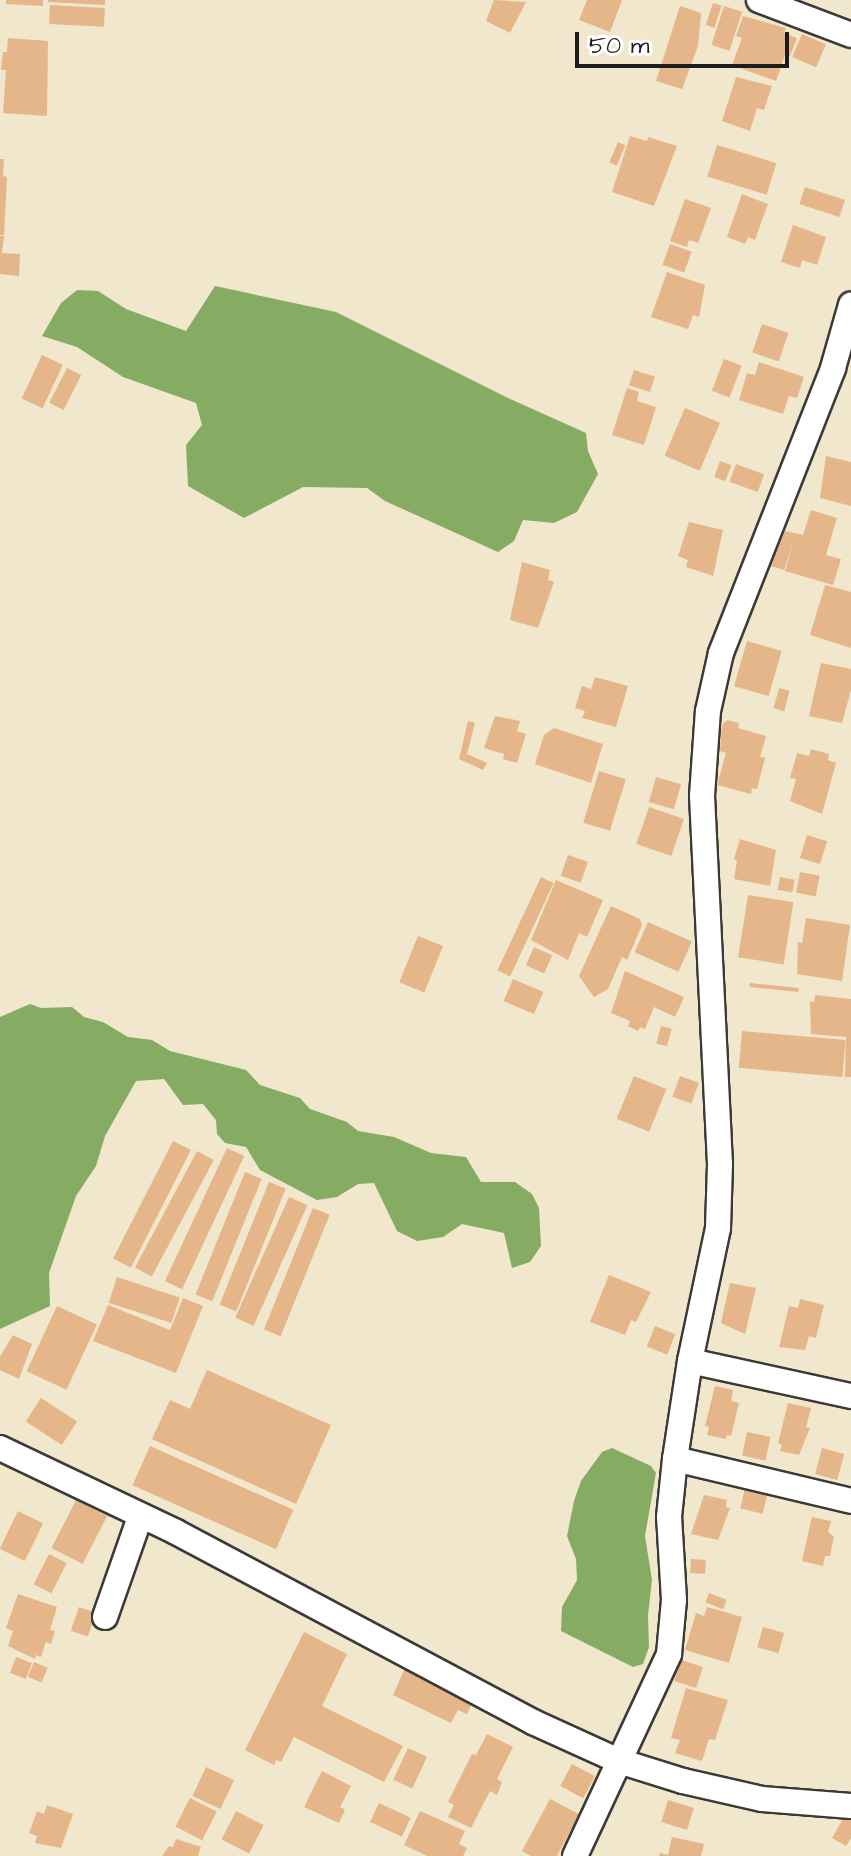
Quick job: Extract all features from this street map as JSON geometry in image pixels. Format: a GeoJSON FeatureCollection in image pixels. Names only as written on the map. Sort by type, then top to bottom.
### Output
{"type":"FeatureCollection","features":[{"type":"Feature","properties":{"kind":"street"},"geometry":{"type":"LineString","coordinates":[[759,0],[851,35]]}},
{"type":"Feature","properties":{"kind":"street"},"geometry":{"type":"LineString","coordinates":[[575,1856],[669,1654],[674,1600],[669,1517],[675,1459],[690,1361],[718,1228],[720,1164],[702,796],[708,711],[721,653],[818,408],[851,305]]}},
{"type":"Feature","properties":{"kind":"street"},"geometry":{"type":"LineString","coordinates":[[690,1361],[851,1396]]}},
{"type":"Feature","properties":{"kind":"street"},"geometry":{"type":"LineString","coordinates":[[0,1448],[296,1593],[533,1722],[619,1761],[683,1781],[762,1799],[851,1806]]}},
{"type":"Feature","properties":{"kind":"street"},"geometry":{"type":"LineString","coordinates":[[675,1459],[851,1501]]}},
{"type":"Feature","properties":{"kind":"street"},"geometry":{"type":"LineString","coordinates":[[105,1617],[140,1517]]}},
{"type":"Feature","properties":{"kind":"green space"},"geometry":{"type":"Polygon","coordinates":[[[215,286],[336,312],[508,398],[586,433],[588,451],[598,474],[577,512],[554,523],[523,520],[514,541],[498,552],[385,501],[367,488],[303,487],[244,518],[188,486],[186,445],[202,425],[196,403],[123,377],[77,347],[42,336],[61,303],[77,290],[98,291],[126,309],[186,331],[215,286]]]}},
{"type":"Feature","properties":{"kind":"green space"},"geometry":{"type":"Polygon","coordinates":[[[30,1004],[41,1008],[72,1007],[84,1017],[103,1022],[128,1037],[152,1040],[170,1051],[246,1070],[260,1085],[300,1098],[310,1109],[347,1122],[358,1131],[394,1137],[431,1153],[466,1157],[481,1182],[515,1182],[532,1194],[539,1208],[541,1246],[530,1262],[512,1268],[504,1233],[462,1224],[443,1237],[417,1241],[397,1231],[374,1183],[358,1184],[337,1197],[317,1200],[260,1170],[246,1147],[225,1143],[217,1134],[216,1120],[203,1104],[183,1105],[164,1079],[136,1081],[105,1136],[96,1166],[76,1196],[49,1273],[50,1306],[0,1329],[0,1017],[30,1004]]]}},
{"type":"Feature","properties":{"kind":"green space"},"geometry":{"type":"Polygon","coordinates":[[[612,1448],[651,1466],[656,1473],[645,1536],[652,1580],[648,1615],[649,1647],[643,1664],[633,1667],[561,1631],[562,1607],[577,1580],[576,1559],[567,1536],[574,1501],[581,1481],[602,1452],[612,1448]]]}},
{"type":"Feature","properties":{"kind":"building"},"geometry":{"type":"Polygon","coordinates":[[[6,0],[43,0],[43,6],[6,4],[6,0]]]}},
{"type":"Feature","properties":{"kind":"building"},"geometry":{"type":"Polygon","coordinates":[[[105,0],[105,5],[48,2],[105,0]]]}},
{"type":"Feature","properties":{"kind":"building"},"geometry":{"type":"Polygon","coordinates":[[[494,0],[526,2],[510,33],[486,21],[494,0]]]}},
{"type":"Feature","properties":{"kind":"building"},"geometry":{"type":"Polygon","coordinates":[[[587,0],[622,0],[610,32],[579,20],[587,0]]]}},
{"type":"Feature","properties":{"kind":"building"},"geometry":{"type":"Polygon","coordinates":[[[713,3],[722,6],[714,28],[706,25],[713,3]]]}},
{"type":"Feature","properties":{"kind":"building"},"geometry":{"type":"Polygon","coordinates":[[[50,5],[105,8],[104,27],[49,24],[50,5]]]}},
{"type":"Feature","properties":{"kind":"building"},"geometry":{"type":"Polygon","coordinates":[[[680,6],[701,13],[698,46],[682,89],[656,81],[680,6]]]}},
{"type":"Feature","properties":{"kind":"building"},"geometry":{"type":"Polygon","coordinates":[[[724,6],[742,12],[729,51],[711,45],[724,6]]]}},
{"type":"Feature","properties":{"kind":"building"},"geometry":{"type":"Polygon","coordinates":[[[743,16],[786,28],[784,33],[797,38],[790,56],[785,55],[776,81],[732,65],[742,38],[736,36],[743,16]]]}},
{"type":"Feature","properties":{"kind":"building"},"geometry":{"type":"Polygon","coordinates":[[[802,34],[826,44],[816,67],[792,57],[802,34]]]}},
{"type":"Feature","properties":{"kind":"building"},"geometry":{"type":"Polygon","coordinates":[[[8,38],[48,41],[47,116],[3,113],[6,70],[1,70],[8,38]]]}},
{"type":"Feature","properties":{"kind":"building"},"geometry":{"type":"Polygon","coordinates":[[[736,77],[772,86],[764,110],[757,108],[750,131],[722,121],[736,77]]]}},
{"type":"Feature","properties":{"kind":"building"},"geometry":{"type":"Polygon","coordinates":[[[630,136],[647,141],[648,137],[677,146],[654,206],[612,192],[630,136]]]}},
{"type":"Feature","properties":{"kind":"building"},"geometry":{"type":"Polygon","coordinates":[[[618,142],[625,145],[617,165],[609,162],[618,142]]]}},
{"type":"Feature","properties":{"kind":"building"},"geometry":{"type":"Polygon","coordinates":[[[717,145],[776,163],[767,195],[707,177],[717,145]]]}},
{"type":"Feature","properties":{"kind":"building"},"geometry":{"type":"Polygon","coordinates":[[[0,159],[4,159],[3,176],[7,177],[4,235],[0,235],[0,159]]]}},
{"type":"Feature","properties":{"kind":"building"},"geometry":{"type":"Polygon","coordinates":[[[805,187],[845,200],[839,217],[799,204],[805,187]]]}},
{"type":"Feature","properties":{"kind":"building"},"geometry":{"type":"Polygon","coordinates":[[[742,194],[768,204],[755,240],[748,237],[745,244],[727,237],[742,194]]]}},
{"type":"Feature","properties":{"kind":"building"},"geometry":{"type":"Polygon","coordinates":[[[685,199],[711,208],[698,243],[689,240],[687,247],[670,241],[685,199]]]}},
{"type":"Feature","properties":{"kind":"building"},"geometry":{"type":"Polygon","coordinates":[[[793,225],[826,237],[817,265],[802,260],[800,268],[781,262],[793,225]]]}},
{"type":"Feature","properties":{"kind":"building"},"geometry":{"type":"Polygon","coordinates":[[[0,236],[4,236],[2,253],[20,254],[19,276],[0,274],[0,236]]]}},
{"type":"Feature","properties":{"kind":"building"},"geometry":{"type":"Polygon","coordinates":[[[670,244],[692,252],[684,273],[662,265],[670,244]]]}},
{"type":"Feature","properties":{"kind":"building"},"geometry":{"type":"Polygon","coordinates":[[[667,272],[705,285],[699,317],[693,315],[688,329],[651,317],[667,272]]]}},
{"type":"Feature","properties":{"kind":"building"},"geometry":{"type":"Polygon","coordinates":[[[762,324],[788,333],[779,361],[752,352],[762,324]]]}},
{"type":"Feature","properties":{"kind":"building"},"geometry":{"type":"Polygon","coordinates":[[[42,355],[63,365],[43,408],[22,399],[42,355]]]}},
{"type":"Feature","properties":{"kind":"building"},"geometry":{"type":"Polygon","coordinates":[[[724,359],[742,366],[730,398],[712,391],[724,359]]]}},
{"type":"Feature","properties":{"kind":"building"},"geometry":{"type":"Polygon","coordinates":[[[759,362],[804,377],[797,398],[789,396],[783,414],[739,400],[747,373],[755,375],[759,362]]]}},
{"type":"Feature","properties":{"kind":"building"},"geometry":{"type":"Polygon","coordinates":[[[67,368],[81,375],[64,410],[49,403],[67,368]]]}},
{"type":"Feature","properties":{"kind":"building"},"geometry":{"type":"Polygon","coordinates":[[[634,370],[655,377],[650,392],[629,385],[634,370]]]}},
{"type":"Feature","properties":{"kind":"building"},"geometry":{"type":"Polygon","coordinates":[[[627,388],[639,392],[637,401],[656,407],[644,445],[612,435],[627,388]]]}},
{"type":"Feature","properties":{"kind":"building"},"geometry":{"type":"Polygon","coordinates":[[[685,408],[720,423],[700,471],[665,456],[685,408]]]}},
{"type":"Feature","properties":{"kind":"building"},"geometry":{"type":"Polygon","coordinates":[[[826,456],[851,462],[851,506],[820,498],[826,456]]]}},
{"type":"Feature","properties":{"kind":"building"},"geometry":{"type":"Polygon","coordinates":[[[720,461],[731,465],[725,481],[714,477],[720,461]]]}},
{"type":"Feature","properties":{"kind":"building"},"geometry":{"type":"Polygon","coordinates":[[[736,464],[764,474],[758,492],[730,482],[736,464]]]}},
{"type":"Feature","properties":{"kind":"building"},"geometry":{"type":"Polygon","coordinates":[[[811,510],[837,518],[826,555],[841,559],[833,585],[785,571],[793,542],[784,570],[771,566],[785,531],[803,535],[811,510]]]}},
{"type":"Feature","properties":{"kind":"building"},"geometry":{"type":"Polygon","coordinates":[[[689,522],[723,530],[713,576],[686,567],[688,560],[678,556],[689,522]]]}},
{"type":"Feature","properties":{"kind":"building"},"geometry":{"type":"Polygon","coordinates":[[[522,562],[550,570],[548,580],[554,582],[538,628],[510,620],[522,562]]]}},
{"type":"Feature","properties":{"kind":"building"},"geometry":{"type":"Polygon","coordinates":[[[825,585],[851,592],[851,648],[810,635],[825,585]]]}},
{"type":"Feature","properties":{"kind":"building"},"geometry":{"type":"Polygon","coordinates":[[[747,641],[782,651],[769,696],[734,686],[747,641]]]}},
{"type":"Feature","properties":{"kind":"building"},"geometry":{"type":"Polygon","coordinates":[[[821,663],[851,669],[851,690],[842,723],[809,716],[821,663]]]}},
{"type":"Feature","properties":{"kind":"building"},"geometry":{"type":"Polygon","coordinates":[[[595,677],[628,686],[616,727],[582,718],[585,711],[575,708],[582,686],[591,689],[595,677]]]}},
{"type":"Feature","properties":{"kind":"building"},"geometry":{"type":"Polygon","coordinates":[[[779,688],[790,691],[784,711],[774,708],[779,688]]]}},
{"type":"Feature","properties":{"kind":"building"},"geometry":{"type":"Polygon","coordinates":[[[495,716],[520,721],[517,731],[526,734],[517,763],[503,759],[504,754],[484,748],[495,716]]]}},
{"type":"Feature","properties":{"kind":"building"},"geometry":{"type":"Polygon","coordinates":[[[727,720],[739,723],[738,728],[766,736],[760,757],[765,758],[757,789],[752,788],[751,794],[717,785],[726,753],[720,751],[722,725],[727,720]]]}},
{"type":"Feature","properties":{"kind":"building"},"geometry":{"type":"Polygon","coordinates":[[[468,721],[475,723],[467,754],[487,763],[483,770],[459,759],[468,721]]]}},
{"type":"Feature","properties":{"kind":"building"},"geometry":{"type":"Polygon","coordinates":[[[554,728],[603,744],[591,783],[535,764],[544,735],[554,728]]]}},
{"type":"Feature","properties":{"kind":"building"},"geometry":{"type":"Polygon","coordinates":[[[811,749],[829,754],[828,760],[836,763],[822,814],[790,801],[796,779],[790,778],[797,753],[809,756],[811,749]]]}},
{"type":"Feature","properties":{"kind":"building"},"geometry":{"type":"Polygon","coordinates":[[[599,771],[626,779],[610,831],[583,823],[599,771]]]}},
{"type":"Feature","properties":{"kind":"building"},"geometry":{"type":"Polygon","coordinates":[[[656,777],[681,784],[674,809],[649,802],[656,777]]]}},
{"type":"Feature","properties":{"kind":"building"},"geometry":{"type":"Polygon","coordinates":[[[649,807],[684,819],[671,856],[636,844],[649,807]]]}},
{"type":"Feature","properties":{"kind":"building"},"geometry":{"type":"Polygon","coordinates":[[[807,835],[827,841],[820,864],[800,858],[807,835]]]}},
{"type":"Feature","properties":{"kind":"building"},"geometry":{"type":"Polygon","coordinates":[[[740,839],[776,850],[770,886],[734,879],[737,860],[734,859],[740,839]]]}},
{"type":"Feature","properties":{"kind":"building"},"geometry":{"type":"Polygon","coordinates":[[[568,855],[588,862],[581,883],[561,876],[568,855]]]}},
{"type":"Feature","properties":{"kind":"building"},"geometry":{"type":"Polygon","coordinates":[[[800,872],[820,876],[816,896],[796,893],[800,872]]]}},
{"type":"Feature","properties":{"kind":"building"},"geometry":{"type":"Polygon","coordinates":[[[541,877],[554,883],[510,976],[497,970],[541,877]]]}},
{"type":"Feature","properties":{"kind":"building"},"geometry":{"type":"Polygon","coordinates":[[[780,877],[795,880],[792,893],[778,890],[780,877]]]}},
{"type":"Feature","properties":{"kind":"building"},"geometry":{"type":"Polygon","coordinates":[[[556,880],[603,900],[587,937],[579,933],[568,960],[531,940],[556,880]]]}},
{"type":"Feature","properties":{"kind":"building"},"geometry":{"type":"Polygon","coordinates":[[[748,895],[793,902],[784,964],[738,957],[748,895]]]}},
{"type":"Feature","properties":{"kind":"building"},"geometry":{"type":"Polygon","coordinates":[[[611,906],[640,919],[642,925],[627,960],[622,957],[608,989],[594,997],[579,976],[611,906]]]}},
{"type":"Feature","properties":{"kind":"building"},"geometry":{"type":"Polygon","coordinates":[[[806,918],[850,925],[842,981],[797,974],[798,942],[802,943],[806,918]]]}},
{"type":"Feature","properties":{"kind":"building"},"geometry":{"type":"Polygon","coordinates":[[[648,922],[692,942],[678,972],[635,952],[648,922]]]}},
{"type":"Feature","properties":{"kind":"building"},"geometry":{"type":"Polygon","coordinates":[[[418,936],[443,946],[424,992],[399,982],[418,936]]]}},
{"type":"Feature","properties":{"kind":"building"},"geometry":{"type":"Polygon","coordinates":[[[534,947],[552,955],[544,973],[526,965],[534,947]]]}},
{"type":"Feature","properties":{"kind":"building"},"geometry":{"type":"Polygon","coordinates":[[[625,971],[684,997],[675,1017],[654,1007],[645,1029],[640,1027],[638,1031],[628,1026],[630,1021],[611,1013],[625,971]]]}},
{"type":"Feature","properties":{"kind":"building"},"geometry":{"type":"Polygon","coordinates":[[[513,979],[543,992],[534,1014],[504,1001],[513,979]]]}},
{"type":"Feature","properties":{"kind":"building"},"geometry":{"type":"Polygon","coordinates":[[[750,983],[799,988],[798,992],[750,987],[750,983]]]}},
{"type":"Feature","properties":{"kind":"building"},"geometry":{"type":"Polygon","coordinates":[[[815,995],[851,999],[851,1077],[845,1077],[846,1037],[811,1034],[810,1001],[814,1002],[815,995]]]}},
{"type":"Feature","properties":{"kind":"building"},"geometry":{"type":"Polygon","coordinates":[[[661,1026],[672,1029],[667,1046],[656,1043],[661,1026]]]}},
{"type":"Feature","properties":{"kind":"building"},"geometry":{"type":"Polygon","coordinates":[[[742,1031],[846,1040],[842,1077],[739,1068],[742,1031]]]}},
{"type":"Feature","properties":{"kind":"building"},"geometry":{"type":"Polygon","coordinates":[[[634,1076],[666,1089],[649,1132],[617,1119],[634,1076]]]}},
{"type":"Feature","properties":{"kind":"building"},"geometry":{"type":"Polygon","coordinates":[[[680,1076],[699,1083],[691,1104],[672,1097],[680,1076]]]}},
{"type":"Feature","properties":{"kind":"building"},"geometry":{"type":"Polygon","coordinates":[[[173,1141],[191,1150],[131,1268],[113,1259],[173,1141]]]}},
{"type":"Feature","properties":{"kind":"building"},"geometry":{"type":"Polygon","coordinates":[[[227,1148],[244,1156],[182,1289],[165,1281],[227,1148]]]}},
{"type":"Feature","properties":{"kind":"building"},"geometry":{"type":"Polygon","coordinates":[[[197,1151],[214,1160],[152,1276],[135,1268],[197,1151]]]}},
{"type":"Feature","properties":{"kind":"building"},"geometry":{"type":"Polygon","coordinates":[[[245,1172],[262,1179],[212,1301],[196,1294],[245,1172]]]}},
{"type":"Feature","properties":{"kind":"building"},"geometry":{"type":"Polygon","coordinates":[[[269,1182],[286,1189],[236,1311],[220,1304],[269,1182]]]}},
{"type":"Feature","properties":{"kind":"building"},"geometry":{"type":"Polygon","coordinates":[[[289,1197],[307,1205],[254,1326],[235,1318],[289,1197]]]}},
{"type":"Feature","properties":{"kind":"building"},"geometry":{"type":"Polygon","coordinates":[[[313,1208],[330,1215],[281,1336],[264,1329],[313,1208]]]}},
{"type":"Feature","properties":{"kind":"building"},"geometry":{"type":"Polygon","coordinates":[[[609,1275],[651,1292],[636,1322],[631,1320],[625,1335],[590,1322],[609,1275]]]}},
{"type":"Feature","properties":{"kind":"building"},"geometry":{"type":"Polygon","coordinates":[[[117,1277],[180,1297],[171,1323],[109,1303],[117,1277]]]}},
{"type":"Feature","properties":{"kind":"building"},"geometry":{"type":"Polygon","coordinates":[[[730,1283],[756,1288],[745,1334],[721,1323],[730,1283]]]}},
{"type":"Feature","properties":{"kind":"building"},"geometry":{"type":"Polygon","coordinates":[[[183,1298],[203,1306],[176,1373],[93,1341],[108,1305],[170,1330],[183,1298]]]}},
{"type":"Feature","properties":{"kind":"building"},"geometry":{"type":"Polygon","coordinates":[[[800,1299],[824,1305],[816,1338],[809,1336],[805,1350],[779,1347],[789,1306],[798,1308],[800,1299]]]}},
{"type":"Feature","properties":{"kind":"building"},"geometry":{"type":"Polygon","coordinates":[[[57,1306],[97,1325],[66,1390],[27,1371],[57,1306]]]}},
{"type":"Feature","properties":{"kind":"building"},"geometry":{"type":"Polygon","coordinates":[[[655,1326],[675,1334],[667,1355],[647,1346],[655,1326]]]}},
{"type":"Feature","properties":{"kind":"building"},"geometry":{"type":"Polygon","coordinates":[[[13,1335],[32,1344],[19,1379],[0,1370],[0,1357],[13,1335]]]}},
{"type":"Feature","properties":{"kind":"building"},"geometry":{"type":"Polygon","coordinates":[[[207,1370],[331,1425],[296,1504],[152,1439],[170,1400],[190,1409],[207,1370]]]}},
{"type":"Feature","properties":{"kind":"building"},"geometry":{"type":"Polygon","coordinates":[[[715,1386],[733,1390],[731,1401],[739,1403],[731,1436],[727,1435],[726,1439],[707,1435],[709,1427],[705,1426],[715,1386]]]}},
{"type":"Feature","properties":{"kind":"building"},"geometry":{"type":"Polygon","coordinates":[[[41,1398],[77,1421],[62,1445],[26,1421],[41,1398]]]}},
{"type":"Feature","properties":{"kind":"building"},"geometry":{"type":"Polygon","coordinates":[[[788,1403],[811,1408],[806,1427],[810,1428],[799,1455],[780,1451],[782,1445],[778,1443],[788,1403]]]}},
{"type":"Feature","properties":{"kind":"building"},"geometry":{"type":"Polygon","coordinates":[[[747,1432],[770,1437],[765,1460],[742,1455],[747,1432]]]}},
{"type":"Feature","properties":{"kind":"building"},"geometry":{"type":"Polygon","coordinates":[[[150,1446],[293,1510],[276,1549],[133,1485],[150,1446]]]}},
{"type":"Feature","properties":{"kind":"building"},"geometry":{"type":"Polygon","coordinates":[[[822,1448],[844,1454],[837,1480],[815,1474],[822,1448]]]}},
{"type":"Feature","properties":{"kind":"building"},"geometry":{"type":"Polygon","coordinates":[[[745,1488],[767,1493],[763,1514],[740,1508],[745,1488]]]}},
{"type":"Feature","properties":{"kind":"building"},"geometry":{"type":"Polygon","coordinates":[[[704,1495],[727,1500],[726,1507],[730,1508],[718,1540],[691,1534],[704,1495]]]}},
{"type":"Feature","properties":{"kind":"building"},"geometry":{"type":"Polygon","coordinates":[[[76,1500],[107,1516],[83,1564],[51,1548],[76,1500]]]}},
{"type":"Feature","properties":{"kind":"building"},"geometry":{"type":"Polygon","coordinates":[[[18,1511],[43,1523],[25,1561],[0,1549],[18,1511]]]}},
{"type":"Feature","properties":{"kind":"building"},"geometry":{"type":"Polygon","coordinates":[[[812,1517],[831,1521],[828,1532],[834,1537],[830,1556],[825,1556],[823,1566],[802,1561],[812,1517]]]}},
{"type":"Feature","properties":{"kind":"building"},"geometry":{"type":"Polygon","coordinates":[[[49,1554],[67,1563],[51,1593],[34,1584],[49,1554]]]}},
{"type":"Feature","properties":{"kind":"building"},"geometry":{"type":"Polygon","coordinates":[[[691,1559],[706,1560],[705,1574],[690,1573],[691,1559]]]}},
{"type":"Feature","properties":{"kind":"building"},"geometry":{"type":"Polygon","coordinates":[[[709,1593],[727,1600],[723,1609],[705,1602],[709,1593]]]}},
{"type":"Feature","properties":{"kind":"building"},"geometry":{"type":"Polygon","coordinates":[[[18,1594],[57,1607],[50,1630],[55,1631],[51,1644],[46,1642],[41,1657],[36,1655],[35,1659],[8,1646],[13,1631],[6,1628],[18,1594]]]}},
{"type":"Feature","properties":{"kind":"building"},"geometry":{"type":"Polygon","coordinates":[[[79,1607],[96,1613],[88,1636],[71,1631],[79,1607]]]}},
{"type":"Feature","properties":{"kind":"building"},"geometry":{"type":"Polygon","coordinates":[[[707,1607],[742,1617],[729,1663],[685,1650],[696,1613],[704,1616],[707,1607]]]}},
{"type":"Feature","properties":{"kind":"building"},"geometry":{"type":"Polygon","coordinates":[[[763,1627],[784,1633],[778,1653],[757,1647],[763,1627]]]}},
{"type":"Feature","properties":{"kind":"building"},"geometry":{"type":"Polygon","coordinates":[[[304,1632],[347,1654],[322,1706],[403,1746],[384,1782],[294,1737],[281,1762],[276,1760],[274,1765],[245,1750],[304,1632]]]}},
{"type":"Feature","properties":{"kind":"building"},"geometry":{"type":"Polygon","coordinates":[[[16,1657],[32,1663],[26,1679],[10,1673],[16,1657]]]}},
{"type":"Feature","properties":{"kind":"building"},"geometry":{"type":"Polygon","coordinates":[[[681,1660],[703,1667],[696,1688],[674,1681],[681,1660]]]}},
{"type":"Feature","properties":{"kind":"building"},"geometry":{"type":"Polygon","coordinates":[[[34,1662],[48,1668],[42,1683],[28,1677],[34,1662]]]}},
{"type":"Feature","properties":{"kind":"building"},"geometry":{"type":"Polygon","coordinates":[[[405,1668],[473,1701],[467,1714],[458,1710],[451,1723],[393,1695],[405,1668]]]}},
{"type":"Feature","properties":{"kind":"building"},"geometry":{"type":"Polygon","coordinates":[[[686,1688],[728,1700],[715,1740],[709,1739],[702,1761],[675,1753],[680,1740],[671,1738],[686,1688]]]}},
{"type":"Feature","properties":{"kind":"building"},"geometry":{"type":"Polygon","coordinates":[[[487,1734],[513,1747],[497,1779],[502,1782],[497,1795],[490,1791],[471,1828],[448,1817],[454,1805],[448,1802],[472,1754],[476,1755],[487,1734]]]}},
{"type":"Feature","properties":{"kind":"building"},"geometry":{"type":"Polygon","coordinates":[[[408,1748],[427,1757],[412,1789],[393,1780],[408,1748]]]}},
{"type":"Feature","properties":{"kind":"building"},"geometry":{"type":"Polygon","coordinates":[[[572,1764],[595,1776],[583,1798],[560,1786],[572,1764]]]}},
{"type":"Feature","properties":{"kind":"building"},"geometry":{"type":"Polygon","coordinates":[[[206,1767],[234,1780],[221,1809],[192,1796],[206,1767]]]}},
{"type":"Feature","properties":{"kind":"building"},"geometry":{"type":"Polygon","coordinates":[[[322,1771],[351,1786],[340,1807],[345,1810],[339,1823],[304,1807],[322,1771]]]}},
{"type":"Feature","properties":{"kind":"building"},"geometry":{"type":"Polygon","coordinates":[[[190,1798],[217,1812],[202,1840],[175,1827],[190,1798]]]}},
{"type":"Feature","properties":{"kind":"building"},"geometry":{"type":"Polygon","coordinates":[[[550,1799],[579,1814],[557,1856],[531,1856],[522,1851],[550,1799]]]}},
{"type":"Feature","properties":{"kind":"building"},"geometry":{"type":"Polygon","coordinates":[[[668,1800],[694,1808],[687,1830],[661,1822],[668,1800]]]}},
{"type":"Feature","properties":{"kind":"building"},"geometry":{"type":"Polygon","coordinates":[[[379,1803],[411,1818],[402,1837],[370,1822],[379,1803]]]}},
{"type":"Feature","properties":{"kind":"building"},"geometry":{"type":"Polygon","coordinates":[[[47,1805],[73,1814],[61,1848],[35,1843],[37,1836],[29,1833],[37,1811],[44,1814],[47,1805]]]}},
{"type":"Feature","properties":{"kind":"building"},"geometry":{"type":"Polygon","coordinates":[[[236,1811],[264,1825],[249,1854],[221,1840],[236,1811]]]}},
{"type":"Feature","properties":{"kind":"building"},"geometry":{"type":"Polygon","coordinates":[[[420,1811],[465,1831],[459,1844],[467,1848],[463,1856],[427,1856],[404,1845],[420,1811]]]}},
{"type":"Feature","properties":{"kind":"building"},"geometry":{"type":"Polygon","coordinates":[[[844,1817],[851,1820],[851,1838],[846,1846],[832,1838],[844,1817]]]}},
{"type":"Feature","properties":{"kind":"building"},"geometry":{"type":"Polygon","coordinates":[[[672,1837],[704,1844],[701,1856],[659,1856],[660,1853],[668,1855],[672,1837]]]}},
{"type":"Feature","properties":{"kind":"building"},"geometry":{"type":"Polygon","coordinates":[[[176,1839],[201,1847],[198,1856],[162,1856],[169,1846],[173,1847],[176,1839]]]}}]}
